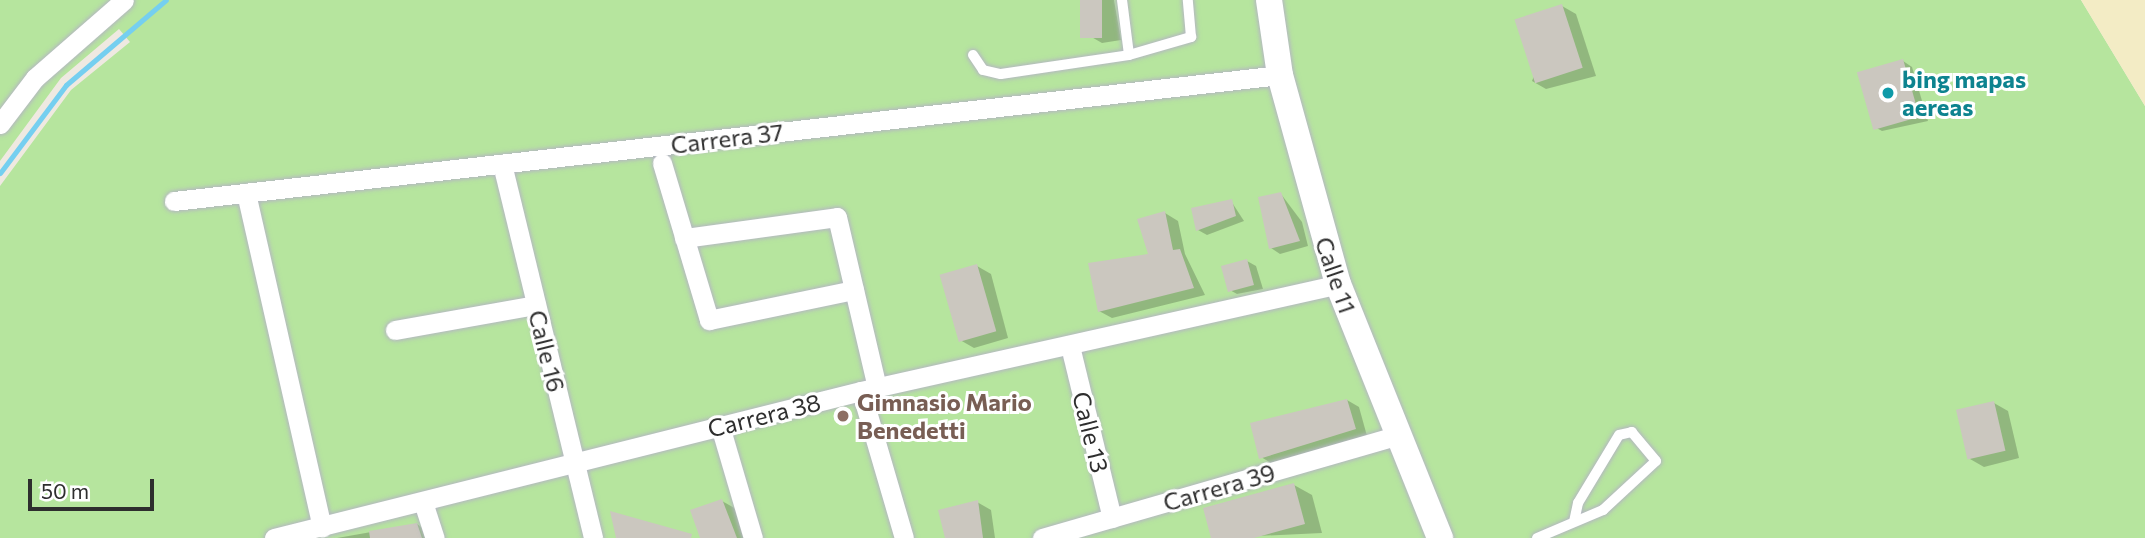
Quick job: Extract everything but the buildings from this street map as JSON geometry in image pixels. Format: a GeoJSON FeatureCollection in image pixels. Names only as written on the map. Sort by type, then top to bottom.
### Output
{"type":"FeatureCollection","features":[{"type":"Feature","properties":{"kind":"main road","name":"Calle 11"},"geometry":{"type":"LineString","coordinates":[[1269,0],[1280,75],[1338,284],[1395,436],[1440,538]]}},
{"type":"Feature","properties":{"kind":"street"},"geometry":{"type":"LineString","coordinates":[[0,124],[35,78],[124,0]]}},
{"type":"Feature","properties":{"kind":"street","name":"Carrera 37"},"geometry":{"type":"LineString","coordinates":[[174,201],[1280,75]]}},
{"type":"Feature","properties":{"kind":"street"},"geometry":{"type":"LineString","coordinates":[[662,163],[709,320],[854,290]]}},
{"type":"Feature","properties":{"kind":"street","name":"Calle 16"},"geometry":{"type":"LineString","coordinates":[[502,164],[593,538]]}},
{"type":"Feature","properties":{"kind":"street"},"geometry":{"type":"LineString","coordinates":[[246,193],[322,527]]}},
{"type":"Feature","properties":{"kind":"street"},"geometry":{"type":"LineString","coordinates":[[684,238],[837,217],[854,290],[869,389],[904,538]]}},
{"type":"Feature","properties":{"kind":"street","name":"Carrera 38"},"geometry":{"type":"LineString","coordinates":[[274,538],[869,389],[1338,284]]}},
{"type":"Feature","properties":{"kind":"street"},"geometry":{"type":"LineString","coordinates":[[395,330],[536,305]]}},
{"type":"Feature","properties":{"kind":"street","name":"Calle 13"},"geometry":{"type":"LineString","coordinates":[[1070,346],[1112,518]]}},
{"type":"Feature","properties":{"kind":"street"},"geometry":{"type":"LineString","coordinates":[[720,426],[753,538]]}},
{"type":"Feature","properties":{"kind":"street","name":"Carrera 39"},"geometry":{"type":"LineString","coordinates":[[1042,538],[1395,436]]}},
{"type":"Feature","properties":{"kind":"street"},"geometry":{"type":"LineString","coordinates":[[423,502],[435,538]]}},
{"type":"Feature","properties":{"kind":"lane"},"geometry":{"type":"LineString","coordinates":[[1122,0],[1129,55]]}},
{"type":"Feature","properties":{"kind":"lane"},"geometry":{"type":"LineString","coordinates":[[974,55],[983,70],[1001,74],[1129,55],[1191,37],[1188,0]]}},
{"type":"Feature","properties":{"kind":"lane"},"geometry":{"type":"LineString","coordinates":[[1537,538],[1603,510],[1657,461],[1632,432],[1619,435],[1578,503],[1574,522]]}},
{"type":"Feature","properties":{"kind":"green space"},"geometry":{"type":"Polygon","coordinates":[[[0,0],[2081,0],[2145,106],[2145,538],[0,538],[0,186],[71,90],[130,42],[119,29],[61,78],[0,161],[0,0]]]}},
{"type":"Feature","properties":{"kind":"sand"},"geometry":{"type":"Polygon","coordinates":[[[2081,0],[2145,0],[2145,106],[2081,0]]]}},
{"type":"Feature","properties":{"kind":"waterway"},"geometry":{"type":"LineString","coordinates":[[0,173],[66,85],[166,0]]}},
{"type":"Feature","properties":{"kind":"place","name":"bing mapas aereas"},"geometry":{"type":"Point","coordinates":[1888,93]}},
{"type":"Feature","properties":{"kind":"place","name":"Gimnasio Mario Benedetti"},"geometry":{"type":"Point","coordinates":[843,416]}}]}
